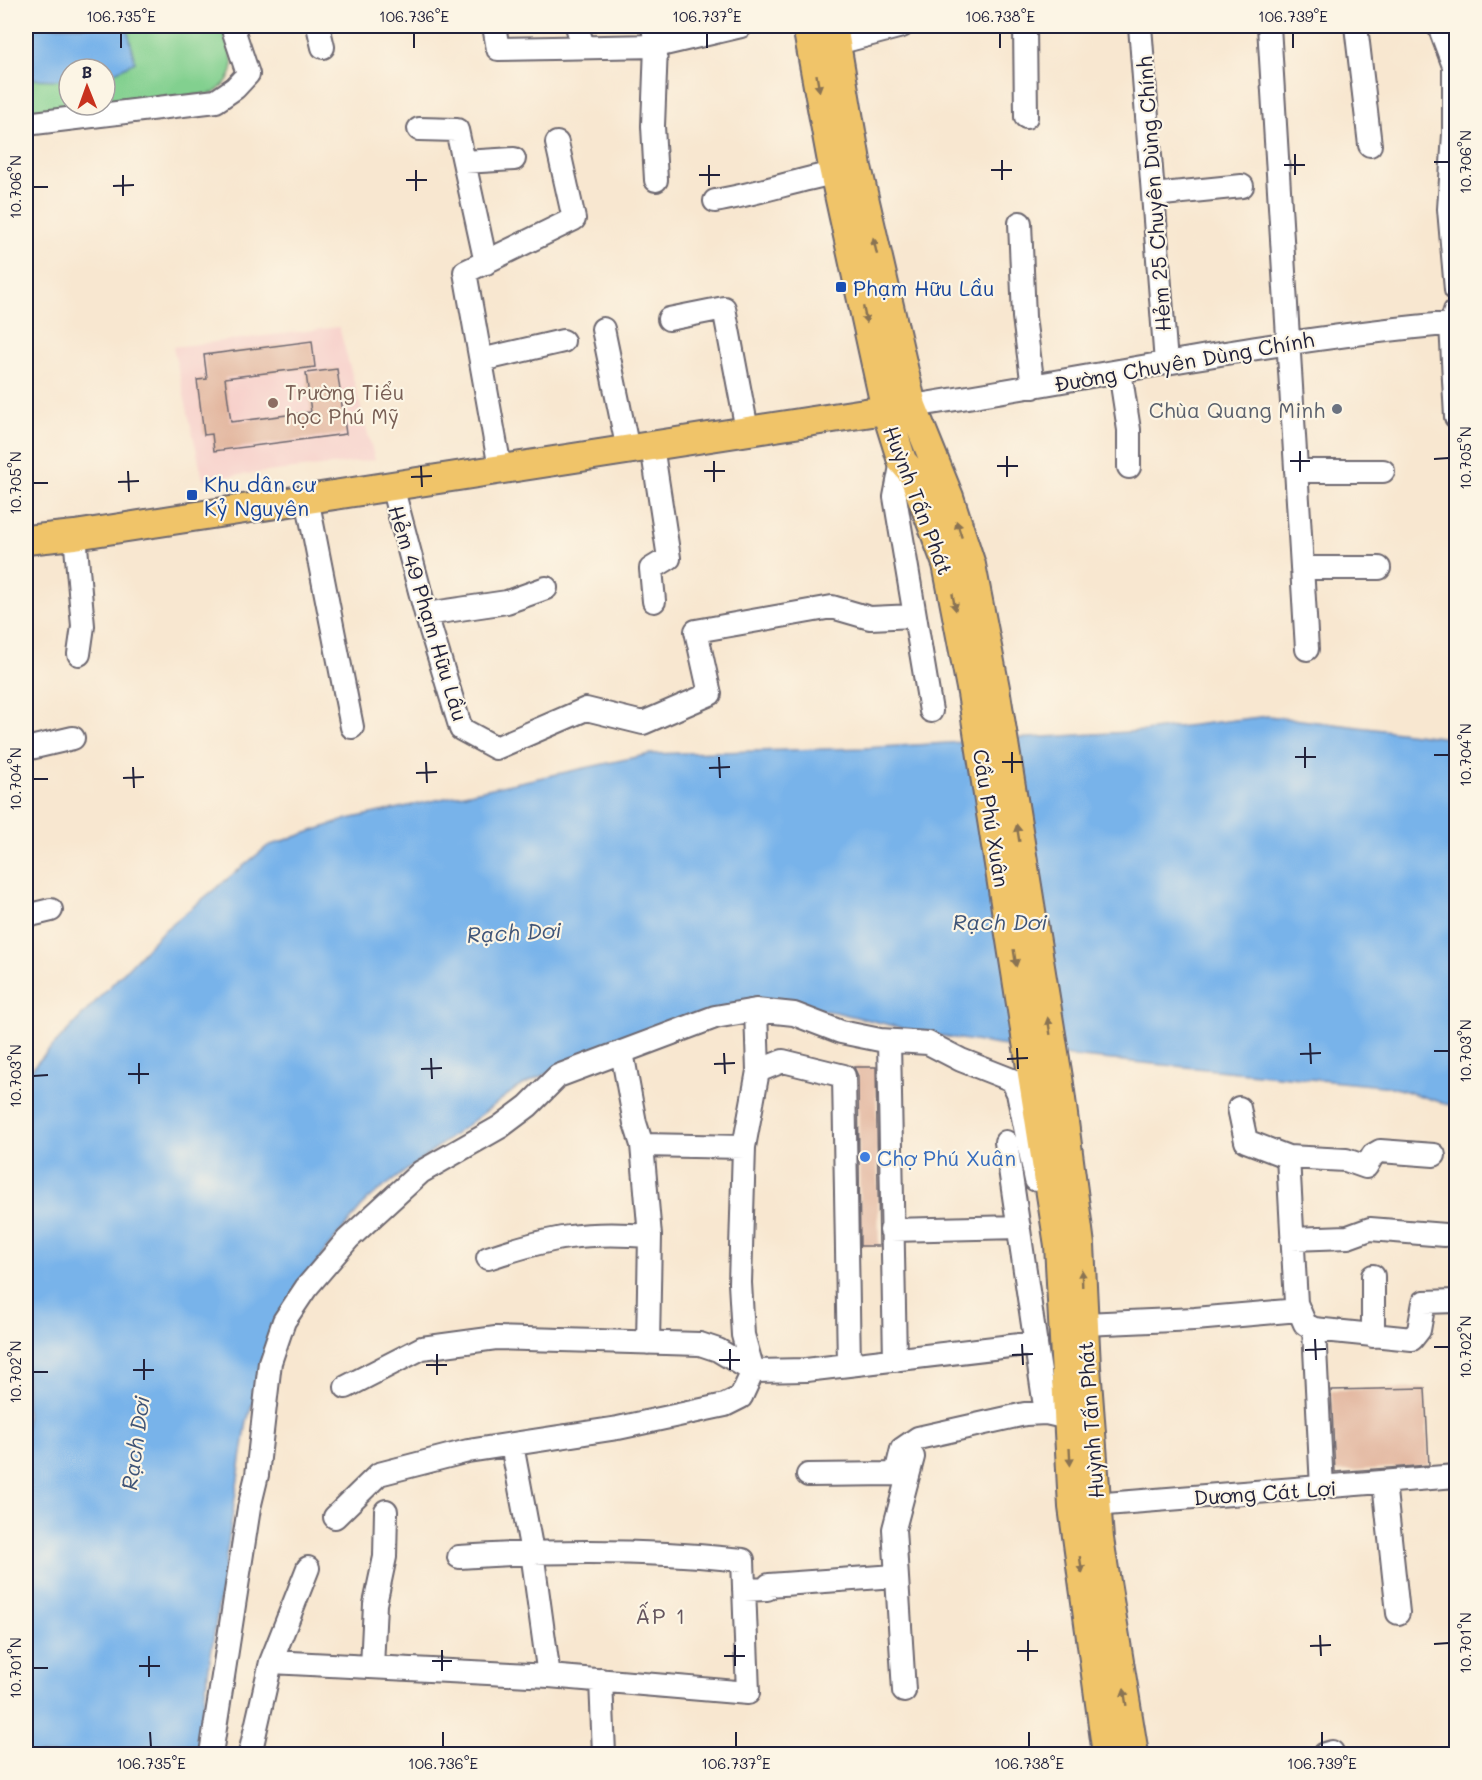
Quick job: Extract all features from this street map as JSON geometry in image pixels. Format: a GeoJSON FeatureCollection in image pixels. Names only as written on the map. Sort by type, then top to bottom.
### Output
{"type":"FeatureCollection","features":[{"type":"Feature","properties":{"kind":"main road","name":"Huỳnh Tấn Phát"},"geometry":{"type":"LineString","coordinates":[[807,26],[834,173],[899,408],[949,497],[971,565],[983,690]]}},
{"type":"Feature","properties":{"kind":"main road","name":"Huỳnh Tấn Phát"},"geometry":{"type":"LineString","coordinates":[[835,34],[899,408],[902,461],[913,474],[947,564],[983,690]]}},
{"type":"Feature","properties":{"kind":"main road"},"geometry":{"type":"LineString","coordinates":[[26,540],[75,535],[899,408]]}},
{"type":"Feature","properties":{"kind":"main road","name":"Cầu Phú Xuân"},"geometry":{"type":"LineString","coordinates":[[983,690],[1047,1085]]}},
{"type":"Feature","properties":{"kind":"main road","name":"Huỳnh Tấn Phát"},"geometry":{"type":"LineString","coordinates":[[1047,1085],[1059,1245],[1074,1322],[1085,1506],[1107,1755]]}},
{"type":"Feature","properties":{"kind":"main road","name":"Huỳnh Tấn Phát"},"geometry":{"type":"LineString","coordinates":[[1074,1322],[1057,1416],[1085,1506],[1099,1539],[1134,1755]]}},
{"type":"Feature","properties":{"kind":"street"},"geometry":{"type":"LineString","coordinates":[[26,124],[216,101],[235,88],[248,74],[232,26]]}},
{"type":"Feature","properties":{"kind":"street"},"geometry":{"type":"LineString","coordinates":[[494,26],[498,49],[580,36],[654,36],[741,26]]}},
{"type":"Feature","properties":{"kind":"street"},"geometry":{"type":"LineString","coordinates":[[835,34],[902,26]]}},
{"type":"Feature","properties":{"kind":"street"},"geometry":{"type":"LineString","coordinates":[[1025,26],[1026,117]]}},
{"type":"Feature","properties":{"kind":"street","name":"Hẻm 25 Chuyên Dùng Chính"},"geometry":{"type":"LineString","coordinates":[[1140,26],[1166,363]]}},
{"type":"Feature","properties":{"kind":"street"},"geometry":{"type":"LineString","coordinates":[[1269,26],[1307,649]]}},
{"type":"Feature","properties":{"kind":"street"},"geometry":{"type":"LineString","coordinates":[[1356,26],[1370,145]]}},
{"type":"Feature","properties":{"kind":"street"},"geometry":{"type":"LineString","coordinates":[[1439,26],[1454,66],[1454,134],[1449,209],[1456,290]]}},
{"type":"Feature","properties":{"kind":"street"},"geometry":{"type":"LineString","coordinates":[[654,36],[653,126],[656,180]]}},
{"type":"Feature","properties":{"kind":"street"},"geometry":{"type":"LineString","coordinates":[[419,129],[457,130],[486,262]]}},
{"type":"Feature","properties":{"kind":"street"},"geometry":{"type":"LineString","coordinates":[[500,468],[465,272],[574,219],[557,143]]}},
{"type":"Feature","properties":{"kind":"street"},"geometry":{"type":"LineString","coordinates":[[464,162],[514,159]]}},
{"type":"Feature","properties":{"kind":"street"},"geometry":{"type":"LineString","coordinates":[[715,201],[753,194],[778,185],[834,173]]}},
{"type":"Feature","properties":{"kind":"street"},"geometry":{"type":"LineString","coordinates":[[1153,195],[1242,186]]}},
{"type":"Feature","properties":{"kind":"street"},"geometry":{"type":"LineString","coordinates":[[1020,223],[1024,317],[1033,387]]}},
{"type":"Feature","properties":{"kind":"street"},"geometry":{"type":"LineString","coordinates":[[669,319],[724,308],[747,430]]}},
{"type":"Feature","properties":{"kind":"street"},"geometry":{"type":"LineString","coordinates":[[1455,318],[1456,417]]}},
{"type":"Feature","properties":{"kind":"street","name":"Đường Chuyên Dùng Chính"},"geometry":{"type":"LineString","coordinates":[[899,408],[1288,342],[1455,318]]}},
{"type":"Feature","properties":{"kind":"street"},"geometry":{"type":"LineString","coordinates":[[603,329],[640,448],[669,558],[651,569],[654,601]]}},
{"type":"Feature","properties":{"kind":"street"},"geometry":{"type":"LineString","coordinates":[[481,360],[562,341]]}},
{"type":"Feature","properties":{"kind":"street"},"geometry":{"type":"LineString","coordinates":[[1120,371],[1129,430],[1129,467]]}},
{"type":"Feature","properties":{"kind":"street"},"geometry":{"type":"LineString","coordinates":[[902,461],[895,497],[931,711]]}},
{"type":"Feature","properties":{"kind":"street"},"geometry":{"type":"LineString","coordinates":[[1296,471],[1383,471]]}},
{"type":"Feature","properties":{"kind":"street","name":"Hẻm 49 Phạm Hữu Lầu"},"geometry":{"type":"LineString","coordinates":[[392,486],[426,614],[461,729],[496,748],[586,709],[643,723],[710,694],[696,631],[832,607],[870,618],[914,616]]}},
{"type":"Feature","properties":{"kind":"street"},"geometry":{"type":"LineString","coordinates":[[307,498],[352,727]]}},
{"type":"Feature","properties":{"kind":"street"},"geometry":{"type":"LineString","coordinates":[[75,535],[83,626],[79,654]]}},
{"type":"Feature","properties":{"kind":"street"},"geometry":{"type":"LineString","coordinates":[[1302,568],[1379,568]]}},
{"type":"Feature","properties":{"kind":"street"},"geometry":{"type":"LineString","coordinates":[[426,614],[507,602],[546,588]]}},
{"type":"Feature","properties":{"kind":"street"},"geometry":{"type":"LineString","coordinates":[[26,749],[73,738]]}},
{"type":"Feature","properties":{"kind":"street"},"geometry":{"type":"LineString","coordinates":[[26,916],[51,910]]}},
{"type":"Feature","properties":{"kind":"street"},"geometry":{"type":"LineString","coordinates":[[335,1517],[379,1474],[468,1451],[618,1428],[725,1406],[741,1397],[753,1371],[743,1335],[741,1294],[744,1147],[758,1071],[756,1010]]}},
{"type":"Feature","properties":{"kind":"street"},"geometry":{"type":"LineString","coordinates":[[211,1755],[256,1475],[270,1362],[284,1321],[306,1288],[348,1239],[421,1172],[500,1127],[528,1106],[558,1076],[715,1017],[756,1010],[794,1014],[842,1032],[889,1041],[928,1043],[961,1060],[1012,1080],[1016,1085],[1039,1196],[1055,1320],[1074,1322],[1195,1319],[1299,1310]]}},
{"type":"Feature","properties":{"kind":"street"},"geometry":{"type":"LineString","coordinates":[[889,1041],[895,1360]]}},
{"type":"Feature","properties":{"kind":"street"},"geometry":{"type":"LineString","coordinates":[[622,1052],[635,1124],[642,1145],[650,1236],[648,1343]]}},
{"type":"Feature","properties":{"kind":"street"},"geometry":{"type":"LineString","coordinates":[[758,1071],[783,1061],[844,1076],[849,1365]]}},
{"type":"Feature","properties":{"kind":"street"},"geometry":{"type":"LineString","coordinates":[[1239,1108],[1246,1141],[1288,1156],[1346,1160],[1366,1167],[1373,1155],[1380,1151],[1434,1155]]}},
{"type":"Feature","properties":{"kind":"street","name":"Huỳnh Tấn Phát"},"geometry":{"type":"LineString","coordinates":[[1006,1142],[1036,1343],[1057,1416]]}},
{"type":"Feature","properties":{"kind":"street"},"geometry":{"type":"LineString","coordinates":[[642,1145],[744,1147]]}},
{"type":"Feature","properties":{"kind":"street"},"geometry":{"type":"LineString","coordinates":[[1288,1156],[1292,1239],[1299,1310],[1305,1324],[1314,1329],[1412,1339],[1419,1330],[1424,1302],[1456,1301]]}},
{"type":"Feature","properties":{"kind":"street"},"geometry":{"type":"LineString","coordinates":[[891,1230],[1019,1227]]}},
{"type":"Feature","properties":{"kind":"street"},"geometry":{"type":"LineString","coordinates":[[1292,1239],[1348,1237],[1370,1229],[1445,1235]]}},
{"type":"Feature","properties":{"kind":"street"},"geometry":{"type":"LineString","coordinates":[[488,1258],[571,1234],[603,1233],[650,1236]]}},
{"type":"Feature","properties":{"kind":"street"},"geometry":{"type":"LineString","coordinates":[[1372,1276],[1373,1336]]}},
{"type":"Feature","properties":{"kind":"street"},"geometry":{"type":"LineString","coordinates":[[1314,1329],[1322,1488]]}},
{"type":"Feature","properties":{"kind":"street"},"geometry":{"type":"LineString","coordinates":[[346,1387],[422,1348],[496,1338],[700,1344],[718,1350],[753,1371],[806,1370],[1036,1343]]}},
{"type":"Feature","properties":{"kind":"street"},"geometry":{"type":"LineString","coordinates":[[808,1475],[896,1474],[902,1449],[918,1438],[1025,1414],[1057,1416]]}},
{"type":"Feature","properties":{"kind":"street"},"geometry":{"type":"LineString","coordinates":[[904,1691],[900,1604],[895,1576],[894,1529],[918,1438]]}},
{"type":"Feature","properties":{"kind":"street"},"geometry":{"type":"LineString","coordinates":[[512,1445],[532,1552],[549,1676]]}},
{"type":"Feature","properties":{"kind":"street","name":"Dương Cát Lợi"},"geometry":{"type":"LineString","coordinates":[[1085,1506],[1456,1476]]}},
{"type":"Feature","properties":{"kind":"street"},"geometry":{"type":"LineString","coordinates":[[1384,1482],[1398,1613]]}},
{"type":"Feature","properties":{"kind":"street"},"geometry":{"type":"LineString","coordinates":[[372,1667],[375,1604],[385,1557],[386,1511]]}},
{"type":"Feature","properties":{"kind":"street"},"geometry":{"type":"LineString","coordinates":[[271,1662],[549,1676],[748,1693],[743,1560],[670,1553],[532,1552],[459,1557]]}},
{"type":"Feature","properties":{"kind":"street"},"geometry":{"type":"LineString","coordinates":[[250,1755],[271,1662],[308,1568]]}},
{"type":"Feature","properties":{"kind":"street"},"geometry":{"type":"LineString","coordinates":[[744,1590],[767,1589],[769,1585],[895,1576]]}},
{"type":"Feature","properties":{"kind":"street"},"geometry":{"type":"LineString","coordinates":[[601,1680],[604,1755]]}},
{"type":"Feature","properties":{"kind":"shaded area","name":"Trường Tiểu học Phú Mỹ"},"geometry":{"type":"Polygon","coordinates":[[[339,327],[375,460],[203,479],[173,347],[339,327]]]}},
{"type":"Feature","properties":{"kind":"green space"},"geometry":{"type":"Polygon","coordinates":[[[26,26],[222,26],[233,62],[229,78],[214,93],[117,104],[117,57],[57,57],[57,111],[26,115],[26,26]]]}},
{"type":"Feature","properties":{"kind":"water"},"geometry":{"type":"Polygon","coordinates":[[[26,26],[127,26],[135,62],[117,71],[117,57],[57,57],[57,80],[26,79],[26,26]]]}},
{"type":"Feature","properties":{"kind":"water","name":"Rạch Dơi"},"geometry":{"type":"Polygon","coordinates":[[[1268,716],[1456,739],[1456,1107],[1392,1087],[1071,1056],[928,1034],[835,1012],[765,1003],[696,1015],[603,1046],[517,1088],[368,1199],[324,1252],[277,1326],[247,1421],[204,1699],[198,1754],[26,1754],[26,1081],[34,1066],[162,932],[268,846],[348,819],[650,754],[865,748],[1144,731],[1268,716]]]}},
{"type":"Feature","properties":{"kind":"building"},"geometry":{"type":"Polygon","coordinates":[[[312,341],[315,367],[225,378],[231,422],[311,412],[306,373],[337,369],[346,434],[214,451],[212,434],[204,435],[197,380],[207,379],[204,355],[312,341]]]}},
{"type":"Feature","properties":{"kind":"building","name":"Chợ Phú Xuân"},"geometry":{"type":"Polygon","coordinates":[[[854,1067],[876,1067],[879,1246],[860,1246],[858,1076],[854,1067]]]}},
{"type":"Feature","properties":{"kind":"building"},"geometry":{"type":"Polygon","coordinates":[[[1425,1388],[1429,1465],[1335,1472],[1331,1390],[1425,1388]]]}},
{"type":"Feature","properties":{"kind":"place","name":"Phạm Hữu Lầu"},"geometry":{"type":"Point","coordinates":[841,287]}},
{"type":"Feature","properties":{"kind":"place","name":"Trường Tiểu học Phú Mỹ"},"geometry":{"type":"Point","coordinates":[273,403]}},
{"type":"Feature","properties":{"kind":"place","name":"Chùa Quang Minh"},"geometry":{"type":"Point","coordinates":[1337,409]}},
{"type":"Feature","properties":{"kind":"place","name":"Khu dân cư Kỷ Nguyên"},"geometry":{"type":"Point","coordinates":[192,495]}},
{"type":"Feature","properties":{"kind":"place","name":"Chợ Phú Xuân"},"geometry":{"type":"Point","coordinates":[865,1157]}},
{"type":"Feature","properties":{"kind":"district","name":"ẤP 1"},"geometry":{"type":"Point","coordinates":[661,1615]}}]}
